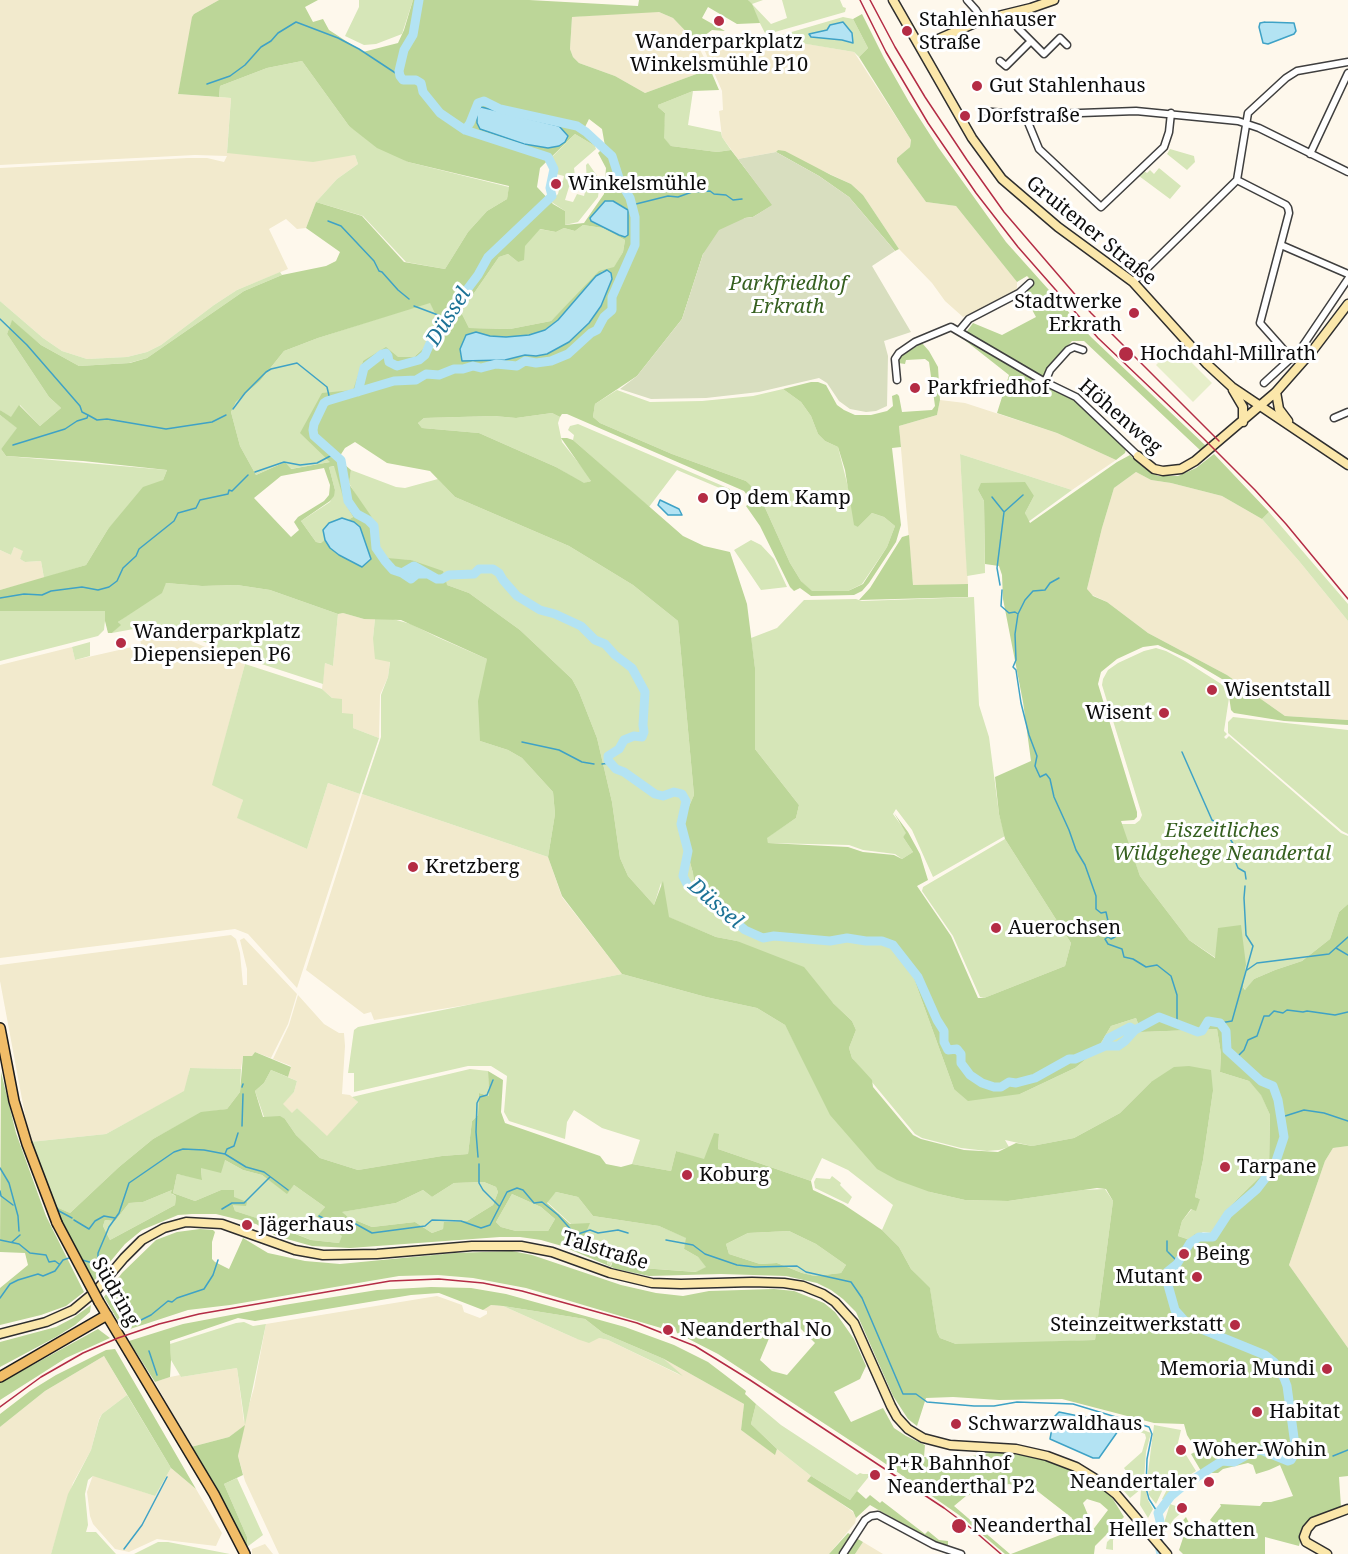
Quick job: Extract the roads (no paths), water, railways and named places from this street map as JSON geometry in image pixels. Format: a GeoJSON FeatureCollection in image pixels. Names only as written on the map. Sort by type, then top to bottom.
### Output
{"type":"FeatureCollection","features":[{"type":"Feature","properties":{"kind":"main road","name":"Gruitener Straße"},"geometry":{"type":"LineString","coordinates":[[893,0],[972,138],[1002,179],[1058,227],[1133,282],[1207,364],[1232,387],[1348,465]]}},
{"type":"Feature","properties":{"kind":"main road"},"geometry":{"type":"LineString","coordinates":[[920,47],[982,20],[1054,0]]}},
{"type":"Feature","properties":{"kind":"main road","name":"Höhenweg"},"geometry":{"type":"LineString","coordinates":[[1138,456],[1154,469],[1172,471],[1195,461],[1276,392],[1313,350],[1348,304]]}},
{"type":"Feature","properties":{"kind":"main road"},"geometry":{"type":"LineString","coordinates":[[1232,387],[1243,407],[1243,422]]}},
{"type":"Feature","properties":{"kind":"main road"},"geometry":{"type":"LineString","coordinates":[[1276,392],[1279,409],[1290,424]]}},
{"type":"Feature","properties":{"kind":"main road","name":"Südring"},"geometry":{"type":"LineString","coordinates":[[0,1028],[8,1075],[21,1125],[57,1223],[106,1315],[214,1494],[245,1554]]}},
{"type":"Feature","properties":{"kind":"main road","name":"Talstraße"},"geometry":{"type":"LineString","coordinates":[[0,1334],[65,1315],[96,1291],[142,1240],[175,1224],[198,1222],[222,1224],[295,1250],[323,1255],[377,1254],[472,1245],[521,1246],[552,1252],[610,1273],[652,1283],[752,1282],[803,1286],[824,1294],[835,1302],[854,1323],[891,1406],[897,1417],[909,1429],[923,1438],[950,1446],[1016,1449],[1047,1456],[1076,1467],[1116,1494],[1163,1549]]}},
{"type":"Feature","properties":{"kind":"main road"},"geometry":{"type":"LineString","coordinates":[[0,1377],[106,1315]]}},
{"type":"Feature","properties":{"kind":"main road"},"geometry":{"type":"LineString","coordinates":[[1327,1554],[1306,1542],[1304,1536],[1306,1529],[1313,1522],[1348,1509]]}},
{"type":"Feature","properties":{"kind":"street"},"geometry":{"type":"LineString","coordinates":[[967,0],[982,20]]}},
{"type":"Feature","properties":{"kind":"street"},"geometry":{"type":"LineString","coordinates":[[1012,13],[1018,28],[1044,54],[1060,38],[1067,45]]}},
{"type":"Feature","properties":{"kind":"street"},"geometry":{"type":"LineString","coordinates":[[1000,61],[1006,66],[1030,42]]}},
{"type":"Feature","properties":{"kind":"street"},"geometry":{"type":"LineString","coordinates":[[1133,282],[1237,180],[1248,113],[1286,78],[1297,71],[1348,62]]}},
{"type":"Feature","properties":{"kind":"street"},"geometry":{"type":"LineString","coordinates":[[1310,154],[1348,73]]}},
{"type":"Feature","properties":{"kind":"street"},"geometry":{"type":"LineString","coordinates":[[982,111],[1025,115],[1100,111],[1171,113],[1245,123],[1348,172]]}},
{"type":"Feature","properties":{"kind":"street"},"geometry":{"type":"LineString","coordinates":[[1025,115],[1039,149],[1101,207],[1164,147],[1169,132],[1171,113]]}},
{"type":"Feature","properties":{"kind":"street"},"geometry":{"type":"LineString","coordinates":[[1237,180],[1288,208],[1289,213],[1260,323],[1292,359]]}},
{"type":"Feature","properties":{"kind":"street"},"geometry":{"type":"LineString","coordinates":[[1281,245],[1348,274]]}},
{"type":"Feature","properties":{"kind":"street"},"geometry":{"type":"LineString","coordinates":[[1264,383],[1292,359],[1325,315],[1348,279]]}},
{"type":"Feature","properties":{"kind":"street"},"geometry":{"type":"LineString","coordinates":[[897,380],[896,357],[902,350],[949,327],[959,331],[969,319],[1019,293],[1029,283]]}},
{"type":"Feature","properties":{"kind":"street","name":"Höhenweg"},"geometry":{"type":"LineString","coordinates":[[959,331],[1045,382],[1076,397],[1138,456]]}},
{"type":"Feature","properties":{"kind":"street","name":"Höhenweg"},"geometry":{"type":"LineString","coordinates":[[1045,382],[1050,370],[1068,350],[1074,347],[1083,350]]}},
{"type":"Feature","properties":{"kind":"street"},"geometry":{"type":"LineString","coordinates":[[1334,418],[1348,412]]}},
{"type":"Feature","properties":{"kind":"street"},"geometry":{"type":"LineString","coordinates":[[843,1554],[865,1520],[878,1515],[934,1545],[961,1554]]}},
{"type":"Feature","properties":{"kind":"water"},"geometry":{"type":"Polygon","coordinates":[[[843,22],[852,33],[853,43],[811,37],[809,34],[827,30],[830,25],[843,22]]]}},
{"type":"Feature","properties":{"kind":"water"},"geometry":{"type":"Polygon","coordinates":[[[1260,23],[1294,23],[1296,31],[1294,34],[1268,44],[1263,43],[1259,27],[1260,23]]]}},
{"type":"Feature","properties":{"kind":"water"},"geometry":{"type":"Polygon","coordinates":[[[481,107],[559,126],[568,136],[559,146],[548,148],[524,144],[480,129],[477,115],[481,107]]]}},
{"type":"Feature","properties":{"kind":"water"},"geometry":{"type":"Polygon","coordinates":[[[605,201],[613,201],[628,210],[628,235],[625,237],[591,221],[590,218],[605,201]]]}},
{"type":"Feature","properties":{"kind":"water"},"geometry":{"type":"Polygon","coordinates":[[[607,270],[611,273],[612,279],[601,306],[589,323],[569,342],[547,354],[536,356],[525,355],[505,360],[462,361],[460,349],[466,335],[476,332],[506,337],[529,335],[545,330],[558,320],[596,276],[607,270]]]}},
{"type":"Feature","properties":{"kind":"water"},"geometry":{"type":"Polygon","coordinates":[[[660,500],[679,509],[682,515],[668,515],[658,505],[660,500]]]}},
{"type":"Feature","properties":{"kind":"water"},"geometry":{"type":"Polygon","coordinates":[[[342,518],[360,527],[371,559],[362,567],[339,555],[330,548],[325,540],[323,530],[329,523],[342,518]]]}},
{"type":"Feature","properties":{"kind":"water"},"geometry":{"type":"Polygon","coordinates":[[[1059,1412],[1108,1422],[1117,1426],[1118,1431],[1099,1458],[1093,1458],[1050,1439],[1054,1417],[1059,1412]]]}},
{"type":"Feature","properties":{"kind":"waterway","name":"Düssel"},"geometry":{"type":"LineString","coordinates":[[358,392],[364,368],[382,354],[386,353],[389,362],[397,366],[419,360],[425,355],[435,332],[478,275],[488,257],[552,196],[550,188],[554,169],[548,157],[465,130],[440,113],[423,92],[421,83],[416,80],[403,80],[400,76],[404,50],[413,35],[419,0]]}},
{"type":"Feature","properties":{"kind":"waterway"},"geometry":{"type":"LineString","coordinates":[[207,84],[230,76],[245,65],[278,33],[296,22],[338,38],[400,76]]}},
{"type":"Feature","properties":{"kind":"waterway","name":"Düssel"},"geometry":{"type":"LineString","coordinates":[[465,130],[478,103],[484,101],[500,109],[577,126],[586,132],[612,156],[620,181],[630,198],[635,217],[635,245],[612,297],[612,310],[604,317],[597,330],[568,354],[551,361],[536,363],[525,361],[517,366],[496,364],[481,368],[473,366],[454,369],[439,375],[426,374],[416,380],[394,381],[324,403],[314,424],[314,436],[341,460],[348,501],[357,514],[374,526],[376,548],[385,561],[393,570],[402,573],[414,566],[437,579],[449,575],[474,574],[479,569],[493,569],[499,573],[517,596],[540,610],[581,626],[595,640],[605,644],[632,668],[645,692],[642,737],[634,736],[624,740],[619,749],[608,756],[608,760],[616,769],[655,794],[663,796],[674,792],[682,794],[686,801],[681,824],[688,851],[683,876],[688,886],[705,895],[710,904],[720,909],[745,930],[763,938],[774,936],[830,941],[847,938],[882,941],[893,945],[918,977],[944,1031],[944,1042],[948,1050],[957,1049],[961,1054],[961,1063],[970,1075],[982,1083],[1001,1087],[1009,1082],[1016,1083],[1035,1078],[1069,1059],[1075,1059],[1105,1046],[1109,1038],[1130,1027],[1135,1030],[1159,1017],[1198,1032],[1202,1031],[1208,1021],[1220,1023],[1226,1031],[1227,1050],[1261,1081],[1273,1086],[1278,1100],[1284,1137],[1274,1167],[1257,1189],[1228,1214],[1213,1237],[1199,1237],[1190,1243],[1177,1264],[1167,1272],[1166,1278],[1175,1310],[1184,1320],[1265,1355],[1274,1362],[1287,1386],[1295,1445],[1294,1455],[1288,1461],[1261,1450],[1252,1452],[1234,1462],[1222,1461],[1183,1486],[1171,1496],[1158,1513],[1160,1521],[1158,1542],[1161,1554]]}},
{"type":"Feature","properties":{"kind":"waterway"},"geometry":{"type":"LineString","coordinates":[[632,205],[668,196],[678,197],[692,192],[710,191],[714,194],[726,195],[733,200],[742,199]]}},
{"type":"Feature","properties":{"kind":"waterway"},"geometry":{"type":"LineString","coordinates":[[328,221],[341,226],[374,261],[379,271],[409,299]]}},
{"type":"Feature","properties":{"kind":"waterway"},"geometry":{"type":"LineString","coordinates":[[414,306],[438,315],[443,320]]}},
{"type":"Feature","properties":{"kind":"waterway"},"geometry":{"type":"LineString","coordinates":[[0,319],[27,345],[80,406],[82,412],[88,415]]}},
{"type":"Feature","properties":{"kind":"waterway"},"geometry":{"type":"LineString","coordinates":[[233,409],[266,372],[297,363],[327,387],[330,400]]}},
{"type":"Feature","properties":{"kind":"waterway"},"geometry":{"type":"LineString","coordinates":[[13,445],[65,429],[87,418],[88,415],[97,420],[107,419],[166,429],[212,422],[226,415]]}},
{"type":"Feature","properties":{"kind":"waterway"},"geometry":{"type":"LineString","coordinates":[[255,472],[284,462],[300,465],[317,463],[334,454]]}},
{"type":"Feature","properties":{"kind":"waterway"},"geometry":{"type":"LineString","coordinates":[[0,598],[24,594],[42,595],[51,591],[82,587],[98,590],[109,587],[117,581],[123,568],[136,556],[139,549],[174,521],[178,513],[196,508],[200,500],[228,494],[229,490],[232,491],[248,475]]}},
{"type":"Feature","properties":{"kind":"waterway"},"geometry":{"type":"LineString","coordinates":[[1004,512],[1023,495]]}},
{"type":"Feature","properties":{"kind":"waterway"},"geometry":{"type":"LineString","coordinates":[[992,497],[1004,512],[997,568],[1000,585]]}},
{"type":"Feature","properties":{"kind":"waterway"},"geometry":{"type":"LineString","coordinates":[[402,573],[411,579],[417,574],[426,574]]}},
{"type":"Feature","properties":{"kind":"waterway"},"geometry":{"type":"LineString","coordinates":[[1018,614],[1033,591],[1045,590],[1050,583],[1059,578]]}},
{"type":"Feature","properties":{"kind":"waterway"},"geometry":{"type":"LineString","coordinates":[[1002,590],[1001,606],[1009,613],[1018,614],[1015,634],[1016,660],[1013,667],[1016,670],[1029,735],[1037,756],[1035,766],[1040,777],[1046,774],[1050,779],[1054,797],[1076,850],[1085,865],[1096,896],[1096,909],[1101,913],[1106,912],[1110,930],[1114,932],[1115,937],[1105,939],[1108,944],[1122,949],[1124,957],[1133,959],[1146,967],[1157,965],[1171,976],[1177,995],[1177,1025]]}},
{"type":"Feature","properties":{"kind":"waterway"},"geometry":{"type":"LineString","coordinates":[[522,742],[559,750],[582,762],[594,764]]}},
{"type":"Feature","properties":{"kind":"waterway"},"geometry":{"type":"LineString","coordinates":[[1182,752],[1212,820],[1224,827]]}},
{"type":"Feature","properties":{"kind":"waterway","name":"Düssel"},"geometry":{"type":"LineString","coordinates":[[602,764],[610,763]]}},
{"type":"Feature","properties":{"kind":"waterway"},"geometry":{"type":"LineString","coordinates":[[1226,832],[1238,852],[1236,863],[1238,868],[1245,872],[1246,879]]}},
{"type":"Feature","properties":{"kind":"waterway"},"geometry":{"type":"LineString","coordinates":[[1220,1023],[1232,1021],[1253,946],[1246,935],[1245,886]]}},
{"type":"Feature","properties":{"kind":"waterway"},"geometry":{"type":"LineString","coordinates":[[1247,970],[1257,963],[1329,954],[1348,937]]}},
{"type":"Feature","properties":{"kind":"waterway"},"geometry":{"type":"LineString","coordinates":[[1336,948],[1348,955]]}},
{"type":"Feature","properties":{"kind":"waterway"},"geometry":{"type":"LineString","coordinates":[[1235,1059],[1244,1050],[1248,1040],[1257,1036],[1264,1016],[1269,1016],[1274,1011],[1283,1013],[1287,1010],[1307,1011],[1335,1015],[1348,1012]]}},
{"type":"Feature","properties":{"kind":"waterway"},"geometry":{"type":"LineString","coordinates":[[1105,1046],[1118,1046],[1135,1030]]}},
{"type":"Feature","properties":{"kind":"waterway"},"geometry":{"type":"LineString","coordinates":[[478,1157],[477,1103],[480,1097],[487,1095],[493,1080]]}},
{"type":"Feature","properties":{"kind":"waterway"},"geometry":{"type":"LineString","coordinates":[[242,1126],[243,1094]]}},
{"type":"Feature","properties":{"kind":"waterway"},"geometry":{"type":"LineString","coordinates":[[1282,1117],[1304,1110],[1324,1113],[1348,1121]]}},
{"type":"Feature","properties":{"kind":"waterway"},"geometry":{"type":"LineString","coordinates":[[225,1154],[227,1149],[234,1146],[238,1133]]}},
{"type":"Feature","properties":{"kind":"waterway"},"geometry":{"type":"LineString","coordinates":[[82,1260],[93,1263],[98,1260],[98,1253],[109,1227],[119,1213],[129,1183],[174,1152],[183,1149],[225,1154],[246,1167],[264,1172],[288,1190]]}},
{"type":"Feature","properties":{"kind":"waterway"},"geometry":{"type":"LineString","coordinates":[[479,1164],[479,1183],[499,1206]]}},
{"type":"Feature","properties":{"kind":"waterway"},"geometry":{"type":"LineString","coordinates":[[0,1168],[9,1183],[18,1216],[19,1231]]}},
{"type":"Feature","properties":{"kind":"waterway"},"geometry":{"type":"LineString","coordinates":[[222,1209],[232,1203],[244,1203],[270,1177]]}},
{"type":"Feature","properties":{"kind":"waterway"},"geometry":{"type":"LineString","coordinates":[[319,1216],[336,1224],[354,1223],[372,1233],[425,1226],[432,1220],[461,1221],[481,1228],[490,1225],[507,1192],[517,1188],[523,1190],[534,1203],[542,1202],[573,1232],[578,1234],[590,1230],[598,1233],[618,1230],[628,1233]]}},
{"type":"Feature","properties":{"kind":"waterway"},"geometry":{"type":"LineString","coordinates":[[0,1191],[1,1196],[13,1205]]}},
{"type":"Feature","properties":{"kind":"waterway"},"geometry":{"type":"LineString","coordinates":[[54,1204],[59,1211],[72,1218]]}},
{"type":"Feature","properties":{"kind":"waterway"},"geometry":{"type":"LineString","coordinates":[[74,1220],[89,1229],[95,1221],[104,1216],[115,1218]]}},
{"type":"Feature","properties":{"kind":"waterway"},"geometry":{"type":"LineString","coordinates":[[12,1242],[20,1235]]}},
{"type":"Feature","properties":{"kind":"waterway"},"geometry":{"type":"LineString","coordinates":[[0,1240],[19,1244],[30,1253],[46,1255],[49,1262],[55,1261],[59,1264]]}},
{"type":"Feature","properties":{"kind":"waterway"},"geometry":{"type":"LineString","coordinates":[[666,1240],[693,1245],[705,1254],[737,1265],[797,1266],[806,1272],[851,1282],[862,1298],[903,1394],[916,1394],[927,1402],[974,1406],[994,1406],[1017,1402],[1073,1404],[1149,1427],[1152,1434],[1147,1459],[1146,1488],[1149,1499],[1158,1513]]}},
{"type":"Feature","properties":{"kind":"waterway"},"geometry":{"type":"LineString","coordinates":[[1167,1241],[1167,1251]]}},
{"type":"Feature","properties":{"kind":"waterway"},"geometry":{"type":"LineString","coordinates":[[1168,1252],[1175,1259],[1175,1265]]}},
{"type":"Feature","properties":{"kind":"waterway"},"geometry":{"type":"LineString","coordinates":[[0,1298],[10,1284],[38,1274],[43,1276],[55,1271],[63,1260],[72,1257]]}},
{"type":"Feature","properties":{"kind":"waterway"},"geometry":{"type":"LineString","coordinates":[[137,1322],[151,1315],[168,1301],[172,1302],[177,1298],[204,1289],[213,1275],[218,1260]]}},
{"type":"Feature","properties":{"kind":"waterway"},"geometry":{"type":"LineString","coordinates":[[149,1351],[157,1375]]}},
{"type":"Feature","properties":{"kind":"waterway"},"geometry":{"type":"LineString","coordinates":[[1333,1456],[1348,1450]]}},
{"type":"Feature","properties":{"kind":"waterway"},"geometry":{"type":"LineString","coordinates":[[1294,1455],[1322,1458]]}},
{"type":"Feature","properties":{"kind":"waterway"},"geometry":{"type":"LineString","coordinates":[[124,1549],[142,1525],[167,1477]]}},
{"type":"Feature","properties":{"kind":"railway"},"geometry":{"type":"LineString","coordinates":[[860,0],[886,52],[928,123],[976,193],[1018,247],[1098,338],[1255,490],[1348,599]]}},
{"type":"Feature","properties":{"kind":"railway"},"geometry":{"type":"LineString","coordinates":[[870,0],[925,97],[1004,212],[1091,313],[1219,441]]}},
{"type":"Feature","properties":{"kind":"railway"},"geometry":{"type":"LineString","coordinates":[[0,1407],[41,1377],[83,1353],[159,1324],[199,1314],[390,1281],[439,1279],[483,1283],[522,1291],[637,1323],[695,1346],[944,1508],[1001,1554]]}},
{"type":"Feature","properties":{"kind":"place","name":"Wanderparkplatz Winkelsmühle P10"},"geometry":{"type":"Point","coordinates":[719,21]}},
{"type":"Feature","properties":{"kind":"place","name":"Stahlenhauser Straße"},"geometry":{"type":"Point","coordinates":[907,31]}},
{"type":"Feature","properties":{"kind":"place","name":"Gut Stahlenhaus"},"geometry":{"type":"Point","coordinates":[977,86]}},
{"type":"Feature","properties":{"kind":"place","name":"Dorfstraße"},"geometry":{"type":"Point","coordinates":[965,116]}},
{"type":"Feature","properties":{"kind":"place","name":"Winkelsmühle"},"geometry":{"type":"Point","coordinates":[556,184]}},
{"type":"Feature","properties":{"kind":"place","name":"Stadtwerke Erkrath"},"geometry":{"type":"Point","coordinates":[1134,313]}},
{"type":"Feature","properties":{"kind":"place","name":"Hochdahl-Millrath"},"geometry":{"type":"Point","coordinates":[1126,354]}},
{"type":"Feature","properties":{"kind":"place","name":"Parkfriedhof"},"geometry":{"type":"Point","coordinates":[915,388]}},
{"type":"Feature","properties":{"kind":"place","name":"Op dem Kamp"},"geometry":{"type":"Point","coordinates":[703,498]}},
{"type":"Feature","properties":{"kind":"place","name":"Wanderparkplatz Diepensiepen P6"},"geometry":{"type":"Point","coordinates":[121,643]}},
{"type":"Feature","properties":{"kind":"place","name":"Wisentstall"},"geometry":{"type":"Point","coordinates":[1212,690]}},
{"type":"Feature","properties":{"kind":"place","name":"Wisent"},"geometry":{"type":"Point","coordinates":[1164,713]}},
{"type":"Feature","properties":{"kind":"place","name":"Kretzberg"},"geometry":{"type":"Point","coordinates":[413,867]}},
{"type":"Feature","properties":{"kind":"place","name":"Auerochsen"},"geometry":{"type":"Point","coordinates":[996,928]}},
{"type":"Feature","properties":{"kind":"place","name":"Tarpane"},"geometry":{"type":"Point","coordinates":[1225,1167]}},
{"type":"Feature","properties":{"kind":"place","name":"Koburg"},"geometry":{"type":"Point","coordinates":[687,1175]}},
{"type":"Feature","properties":{"kind":"place","name":"Jägerhaus"},"geometry":{"type":"Point","coordinates":[247,1225]}},
{"type":"Feature","properties":{"kind":"place","name":"Being"},"geometry":{"type":"Point","coordinates":[1184,1254]}},
{"type":"Feature","properties":{"kind":"place","name":"Mutant"},"geometry":{"type":"Point","coordinates":[1197,1277]}},
{"type":"Feature","properties":{"kind":"place","name":"Steinzeitwerkstatt"},"geometry":{"type":"Point","coordinates":[1235,1325]}},
{"type":"Feature","properties":{"kind":"place","name":"Neanderthal No"},"geometry":{"type":"Point","coordinates":[668,1330]}},
{"type":"Feature","properties":{"kind":"place","name":"Memoria Mundi"},"geometry":{"type":"Point","coordinates":[1327,1369]}},
{"type":"Feature","properties":{"kind":"place","name":"Habitat"},"geometry":{"type":"Point","coordinates":[1257,1412]}},
{"type":"Feature","properties":{"kind":"place","name":"Schwarzwaldhaus"},"geometry":{"type":"Point","coordinates":[956,1424]}},
{"type":"Feature","properties":{"kind":"place","name":"Woher-Wohin"},"geometry":{"type":"Point","coordinates":[1181,1450]}},
{"type":"Feature","properties":{"kind":"place","name":"P+R Bahnhof Neanderthal P2"},"geometry":{"type":"Point","coordinates":[875,1475]}},
{"type":"Feature","properties":{"kind":"place","name":"Neandertaler"},"geometry":{"type":"Point","coordinates":[1209,1482]}},
{"type":"Feature","properties":{"kind":"place","name":"Heller Schatten"},"geometry":{"type":"Point","coordinates":[1182,1508]}},
{"type":"Feature","properties":{"kind":"place","name":"Neanderthal"},"geometry":{"type":"Point","coordinates":[959,1526]}},
{"type":"Feature","properties":{"kind":"park label","name":"Parkfriedhof Erkrath"},"geometry":{"type":"Point","coordinates":[788,296]}},
{"type":"Feature","properties":{"kind":"park label","name":"Eiszeitliches Wildgehege Neandertal"},"geometry":{"type":"Point","coordinates":[1222,842]}}]}
